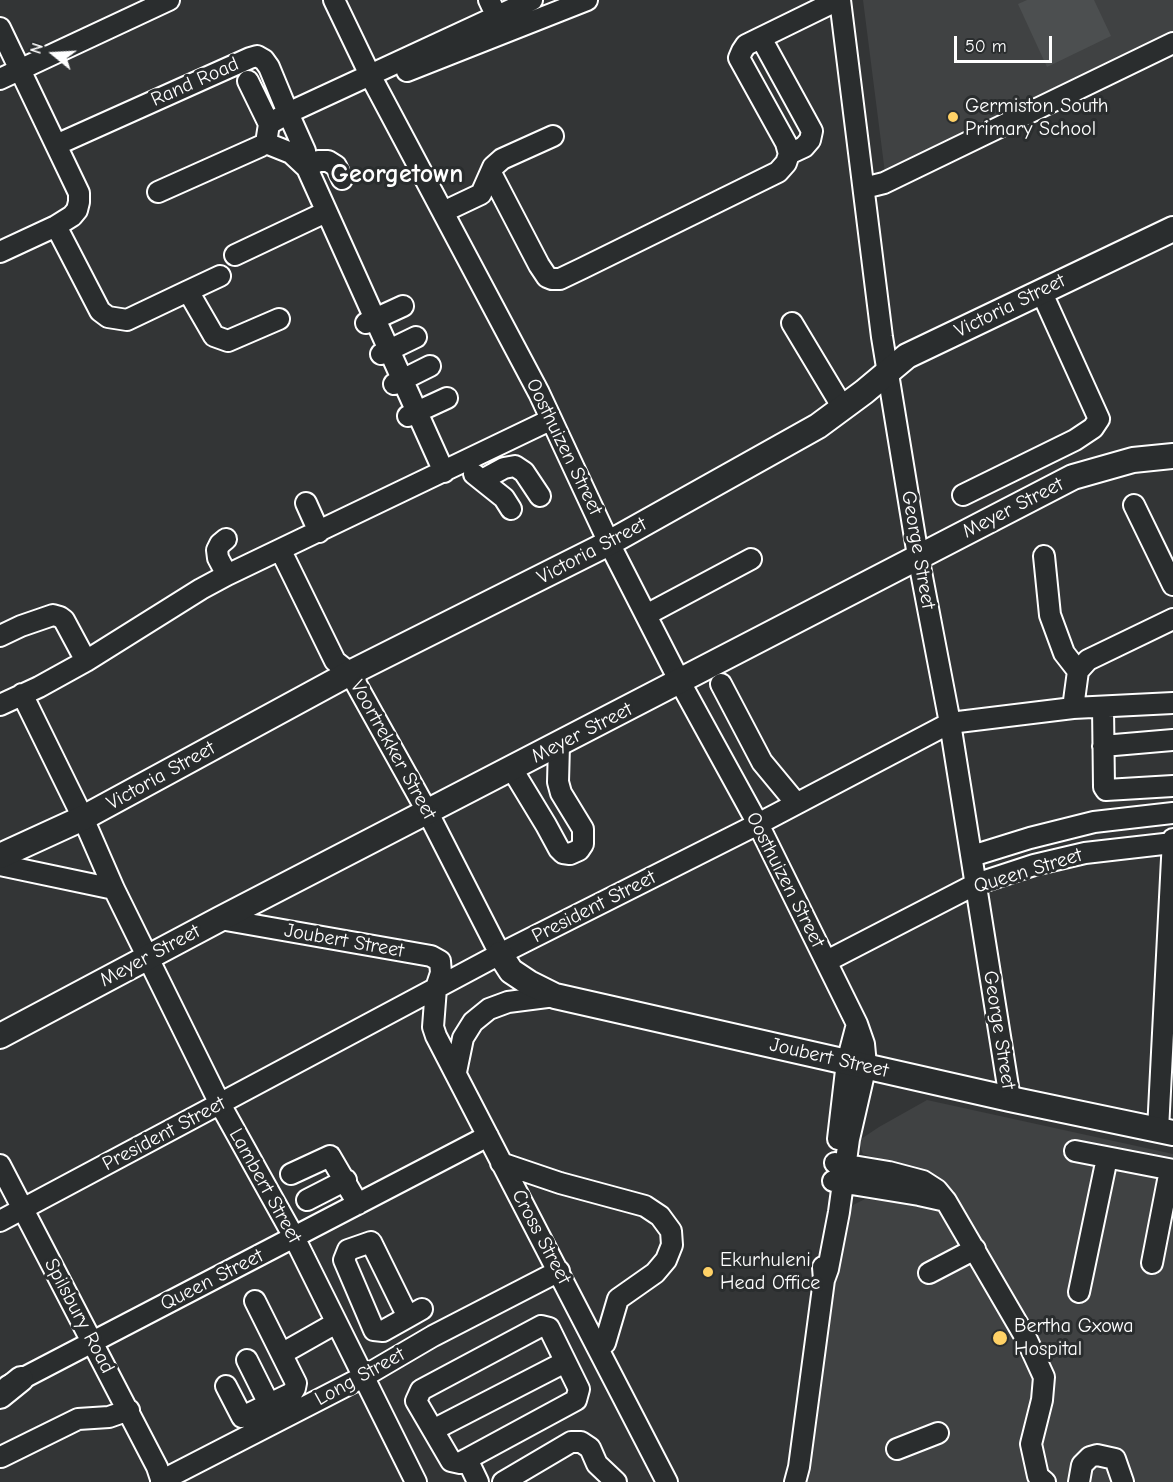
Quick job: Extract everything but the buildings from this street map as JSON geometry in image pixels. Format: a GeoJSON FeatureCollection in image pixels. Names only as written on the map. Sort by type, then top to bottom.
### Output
{"type":"FeatureCollection","features":[{"type":"Feature","properties":{"kind":"main road","name":"Victoria Street"},"geometry":{"type":"LineString","coordinates":[[0,856],[83,818],[350,673],[609,543],[818,426],[907,356],[1173,229]]}},
{"type":"Feature","properties":{"kind":"main road","name":"Meyer Street"},"geometry":{"type":"LineString","coordinates":[[0,1036],[147,957],[1073,477],[1133,460],[1173,456]]}},
{"type":"Feature","properties":{"kind":"main road","name":"Joubert Street"},"geometry":{"type":"LineString","coordinates":[[500,954],[511,971],[555,996],[1011,1099],[1166,1131]]}},
{"type":"Feature","properties":{"kind":"main road"},"geometry":{"type":"LineString","coordinates":[[0,1396],[21,1379]]}},
{"type":"Feature","properties":{"kind":"street"},"geometry":{"type":"LineString","coordinates":[[0,79],[169,0]]}},
{"type":"Feature","properties":{"kind":"street","name":"Oosthuizen Street"},"geometry":{"type":"LineString","coordinates":[[334,0],[375,73],[442,212],[539,393],[609,543],[680,682],[758,824],[857,1024],[856,1064],[795,1482]]}},
{"type":"Feature","properties":{"kind":"street"},"geometry":{"type":"LineString","coordinates":[[158,192],[267,134],[288,113],[375,73],[493,8],[532,0]]}},
{"type":"Feature","properties":{"kind":"street"},"geometry":{"type":"LineString","coordinates":[[375,73],[394,73],[414,68],[587,0]]}},
{"type":"Feature","properties":{"kind":"street"},"geometry":{"type":"LineString","coordinates":[[491,172],[538,265],[547,277],[560,279],[584,268],[778,172],[786,163],[789,154],[786,143],[740,58],[742,51],[746,45],[839,0]]}},
{"type":"Feature","properties":{"kind":"street","name":"George Street"},"geometry":{"type":"LineString","coordinates":[[839,0],[882,337],[918,556],[950,723],[1011,1099]]}},
{"type":"Feature","properties":{"kind":"street"},"geometry":{"type":"LineString","coordinates":[[0,28],[79,193],[80,202],[77,210],[56,226],[25,232],[0,252]]}},
{"type":"Feature","properties":{"kind":"street"},"geometry":{"type":"LineString","coordinates":[[762,38],[812,131],[810,140],[804,147],[789,154]]}},
{"type":"Feature","properties":{"kind":"street"},"geometry":{"type":"LineString","coordinates":[[864,188],[884,183],[1173,43]]}},
{"type":"Feature","properties":{"kind":"street","name":"Rand Road"},"geometry":{"type":"LineString","coordinates":[[56,145],[257,56],[269,67],[288,113]]}},
{"type":"Feature","properties":{"kind":"street"},"geometry":{"type":"LineString","coordinates":[[248,81],[267,134],[307,168]]}},
{"type":"Feature","properties":{"kind":"street"},"geometry":{"type":"LineString","coordinates":[[288,113],[305,151],[307,168],[354,286],[412,414],[451,468],[482,480],[504,498],[511,509]]}},
{"type":"Feature","properties":{"kind":"street"},"geometry":{"type":"LineString","coordinates":[[442,212],[481,194],[493,167],[502,159],[553,136]]}},
{"type":"Feature","properties":{"kind":"street"},"geometry":{"type":"LineString","coordinates":[[307,168],[318,161],[328,161],[336,166],[342,179]]}},
{"type":"Feature","properties":{"kind":"street"},"geometry":{"type":"LineString","coordinates":[[236,255],[326,212]]}},
{"type":"Feature","properties":{"kind":"street"},"geometry":{"type":"LineString","coordinates":[[56,226],[100,311],[108,317],[127,320],[220,276]]}},
{"type":"Feature","properties":{"kind":"street"},"geometry":{"type":"LineString","coordinates":[[188,291],[209,329],[221,340],[228,341],[279,319]]}},
{"type":"Feature","properties":{"kind":"street"},"geometry":{"type":"LineString","coordinates":[[963,495],[1075,440],[1093,428],[1099,419],[1041,291]]}},
{"type":"Feature","properties":{"kind":"street"},"geometry":{"type":"LineString","coordinates":[[370,321],[403,306]]}},
{"type":"Feature","properties":{"kind":"street"},"geometry":{"type":"LineString","coordinates":[[792,323],[843,408]]}},
{"type":"Feature","properties":{"kind":"street"},"geometry":{"type":"LineString","coordinates":[[384,352],[416,337]]}},
{"type":"Feature","properties":{"kind":"street"},"geometry":{"type":"LineString","coordinates":[[398,382],[430,366]]}},
{"type":"Feature","properties":{"kind":"street"},"geometry":{"type":"LineString","coordinates":[[412,414],[447,398]]}},
{"type":"Feature","properties":{"kind":"street"},"geometry":{"type":"LineString","coordinates":[[0,705],[86,661],[227,575],[550,420]]}},
{"type":"Feature","properties":{"kind":"street"},"geometry":{"type":"LineString","coordinates":[[482,480],[504,468],[515,466],[524,472],[540,496]]}},
{"type":"Feature","properties":{"kind":"street"},"geometry":{"type":"LineString","coordinates":[[306,503],[319,532]]}},
{"type":"Feature","properties":{"kind":"street"},"geometry":{"type":"LineString","coordinates":[[1134,505],[1173,585]]}},
{"type":"Feature","properties":{"kind":"street"},"geometry":{"type":"LineString","coordinates":[[226,539],[217,550],[218,558],[227,575]]}},
{"type":"Feature","properties":{"kind":"street","name":"Voortrekker Street"},"geometry":{"type":"LineString","coordinates":[[281,551],[335,661],[350,673],[428,813],[500,954]]}},
{"type":"Feature","properties":{"kind":"street"},"geometry":{"type":"LineString","coordinates":[[1044,556],[1050,615],[1064,653],[1078,671]]}},
{"type":"Feature","properties":{"kind":"street"},"geometry":{"type":"LineString","coordinates":[[646,615],[751,560]]}},
{"type":"Feature","properties":{"kind":"street"},"geometry":{"type":"LineString","coordinates":[[0,636],[53,615],[60,617],[64,620],[86,661]]}},
{"type":"Feature","properties":{"kind":"street"},"geometry":{"type":"LineString","coordinates":[[1073,708],[1078,671],[1088,660],[1173,619]]}},
{"type":"Feature","properties":{"kind":"street"},"geometry":{"type":"LineString","coordinates":[[721,684],[762,762],[796,803]]}},
{"type":"Feature","properties":{"kind":"street","name":"Lambert Street"},"geometry":{"type":"LineString","coordinates":[[22,694],[83,818],[114,889],[220,1104],[294,1237],[416,1482]]}},
{"type":"Feature","properties":{"kind":"street","name":"President Street"},"geometry":{"type":"LineString","coordinates":[[0,1221],[500,954],[758,824],[950,723],[1073,708],[1173,703]]}},
{"type":"Feature","properties":{"kind":"street"},"geometry":{"type":"LineString","coordinates":[[1103,707],[1104,787],[1106,790],[1173,786]]}},
{"type":"Feature","properties":{"kind":"street"},"geometry":{"type":"LineString","coordinates":[[1103,746],[1173,740]]}},
{"type":"Feature","properties":{"kind":"street"},"geometry":{"type":"LineString","coordinates":[[512,769],[559,849],[563,853],[570,854],[579,850],[583,844],[583,829],[561,793],[558,782],[559,745]]}},
{"type":"Feature","properties":{"kind":"street"},"geometry":{"type":"LineString","coordinates":[[732,776],[762,762]]}},
{"type":"Feature","properties":{"kind":"street","name":"Queen Street"},"geometry":{"type":"LineString","coordinates":[[972,856],[1029,838],[1094,822],[1173,813]]}},
{"type":"Feature","properties":{"kind":"street"},"geometry":{"type":"LineString","coordinates":[[1166,1131],[1173,842]]}},
{"type":"Feature","properties":{"kind":"street","name":"Queen Street"},"geometry":{"type":"LineString","coordinates":[[827,961],[976,884],[1034,865],[1085,853],[1173,842]]}},
{"type":"Feature","properties":{"kind":"street"},"geometry":{"type":"LineString","coordinates":[[0,865],[114,889]]}},
{"type":"Feature","properties":{"kind":"street","name":"Joubert Street"},"geometry":{"type":"LineString","coordinates":[[220,919],[431,956],[440,961],[441,967],[436,988]]}},
{"type":"Feature","properties":{"kind":"street","name":"Cross Street"},"geometry":{"type":"LineString","coordinates":[[436,988],[433,1027],[667,1482]]}},
{"type":"Feature","properties":{"kind":"street"},"geometry":{"type":"LineString","coordinates":[[456,1072],[463,1038],[473,1022],[489,1009],[508,1002],[555,996]]}},
{"type":"Feature","properties":{"kind":"street","name":"Queen Street"},"geometry":{"type":"LineString","coordinates":[[0,1390],[488,1136]]}},
{"type":"Feature","properties":{"kind":"street"},"geometry":{"type":"LineString","coordinates":[[1075,1151],[1172,1170],[1152,1263]]}},
{"type":"Feature","properties":{"kind":"street"},"geometry":{"type":"LineString","coordinates":[[291,1174],[330,1156],[358,1204]]}},
{"type":"Feature","properties":{"kind":"street"},"geometry":{"type":"LineString","coordinates":[[1079,1292],[1107,1158]]}},
{"type":"Feature","properties":{"kind":"street"},"geometry":{"type":"LineString","coordinates":[[501,1162],[560,1183],[645,1206],[660,1216],[671,1231],[672,1245],[666,1260],[655,1273],[618,1299],[605,1343],[598,1348]]}},
{"type":"Feature","properties":{"kind":"street","name":"Spilsbury Road"},"geometry":{"type":"LineString","coordinates":[[0,1165],[164,1478]]}},
{"type":"Feature","properties":{"kind":"street"},"geometry":{"type":"LineString","coordinates":[[839,1173],[890,1172],[923,1181],[937,1190],[946,1201],[1026,1340],[1044,1377],[1042,1400],[1031,1444],[1038,1476],[1045,1482]]}},
{"type":"Feature","properties":{"kind":"street"},"geometry":{"type":"LineString","coordinates":[[306,1200],[346,1180]]}},
{"type":"Feature","properties":{"kind":"street"},"geometry":{"type":"LineString","coordinates":[[929,1273],[975,1249]]}},
{"type":"Feature","properties":{"kind":"street","name":"Long Street"},"geometry":{"type":"LineString","coordinates":[[164,1478],[363,1377],[433,1336],[559,1271]]}},
{"type":"Feature","properties":{"kind":"street"},"geometry":{"type":"LineString","coordinates":[[226,1386],[242,1416],[292,1393],[295,1388],[296,1383],[283,1353],[255,1301]]}},
{"type":"Feature","properties":{"kind":"street"},"geometry":{"type":"LineString","coordinates":[[283,1353],[336,1323]]}},
{"type":"Feature","properties":{"kind":"street"},"geometry":{"type":"LineString","coordinates":[[541,1326],[549,1328],[579,1389],[576,1400],[555,1413],[460,1463],[451,1461],[416,1401],[421,1389],[541,1326]]}},
{"type":"Feature","properties":{"kind":"street"},"geometry":{"type":"LineString","coordinates":[[247,1360],[269,1404]]}},
{"type":"Feature","properties":{"kind":"street"},"geometry":{"type":"LineString","coordinates":[[433,1430],[565,1362]]}},
{"type":"Feature","properties":{"kind":"street"},"geometry":{"type":"LineString","coordinates":[[1,1457],[78,1419],[109,1417],[129,1410]]}},
{"type":"Feature","properties":{"kind":"street"},"geometry":{"type":"LineString","coordinates":[[555,1413],[571,1442]]}},
{"type":"Feature","properties":{"kind":"street"},"geometry":{"type":"LineString","coordinates":[[897,1449],[938,1433]]}},
{"type":"Feature","properties":{"kind":"street"},"geometry":{"type":"LineString","coordinates":[[502,1482],[571,1442],[581,1442],[590,1448],[597,1464],[616,1482]]}},
{"type":"Feature","properties":{"kind":"street"},"geometry":{"type":"LineString","coordinates":[[1079,1482],[1082,1465],[1090,1457],[1097,1455],[1114,1459],[1123,1482]]}},
{"type":"Feature","properties":{"kind":"street"},"geometry":{"type":"LineString","coordinates":[[467,1459],[478,1482]]}},
{"type":"Feature","properties":{"kind":"shaded area","name":"Germiston South Primary School"},"geometry":{"type":"Polygon","coordinates":[[[863,0],[1173,0],[1173,52],[886,181],[863,0]]]}},
{"type":"Feature","properties":{"kind":"shaded area"},"geometry":{"type":"Polygon","coordinates":[[[1027,0],[1094,0],[1111,36],[1047,67],[1018,4],[1027,0]]]}},
{"type":"Feature","properties":{"kind":"shaded area","name":"Bertha Gxowa Hospital"},"geometry":{"type":"Polygon","coordinates":[[[927,1100],[1173,1154],[1173,1482],[807,1482],[841,1229],[853,1205],[865,1199],[883,1201],[890,1162],[863,1154],[858,1141],[927,1100]]]}},
{"type":"Feature","properties":{"kind":"place","name":"Germiston South Primary School"},"geometry":{"type":"Point","coordinates":[953,117]}},
{"type":"Feature","properties":{"kind":"place","name":"Ekurhuleni Head Office"},"geometry":{"type":"Point","coordinates":[708,1272]}},
{"type":"Feature","properties":{"kind":"place","name":"Bertha Gxowa Hospital"},"geometry":{"type":"Point","coordinates":[1000,1338]}},
{"type":"Feature","properties":{"kind":"district","name":"Georgetown"},"geometry":{"type":"Point","coordinates":[397,175]}}]}
